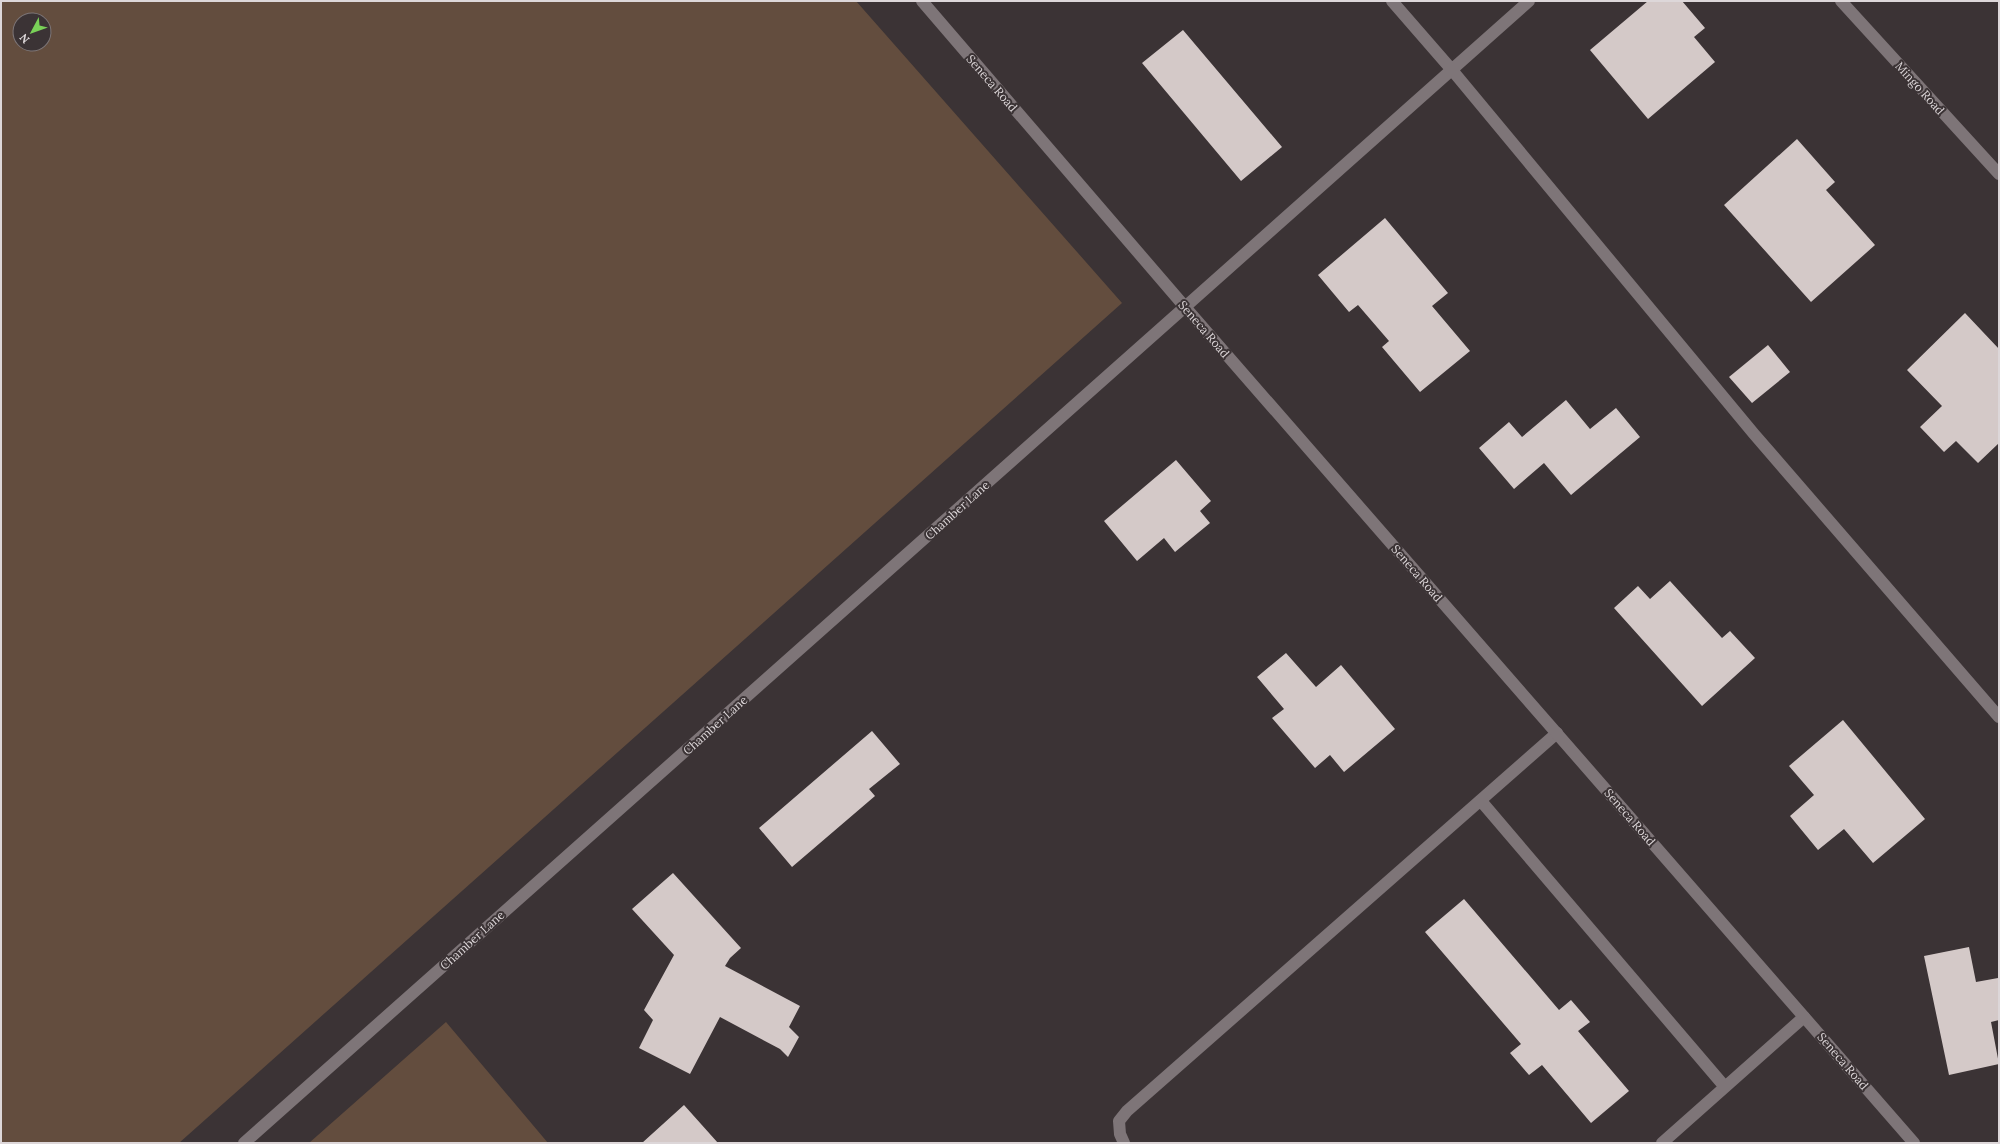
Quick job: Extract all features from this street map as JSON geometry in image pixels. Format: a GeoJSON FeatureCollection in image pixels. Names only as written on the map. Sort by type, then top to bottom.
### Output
{"type":"FeatureCollection","features":[{"type":"Feature","properties":{"kind":"street","name":"Seneca Road"},"geometry":{"type":"LineString","coordinates":[[922,1],[1185,307],[1914,1143]]}},
{"type":"Feature","properties":{"kind":"street"},"geometry":{"type":"LineString","coordinates":[[1392,1],[1452,70],[1754,434],[1999,717]]}},
{"type":"Feature","properties":{"kind":"street","name":"Chamber Lane"},"geometry":{"type":"LineString","coordinates":[[244,1143],[1528,1]]}},
{"type":"Feature","properties":{"kind":"street","name":"Mingo Road"},"geometry":{"type":"LineString","coordinates":[[1842,1],[1999,174]]}},
{"type":"Feature","properties":{"kind":"street"},"geometry":{"type":"LineString","coordinates":[[1124,1143],[1120,1134],[1119,1121],[1127,1111],[1557,733]]}},
{"type":"Feature","properties":{"kind":"street"},"geometry":{"type":"LineString","coordinates":[[1481,801],[1726,1087]]}},
{"type":"Feature","properties":{"kind":"street"},"geometry":{"type":"LineString","coordinates":[[1662,1143],[1804,1017]]}},
{"type":"Feature","properties":{"kind":"shaded area"},"geometry":{"type":"Polygon","coordinates":[[[1,1],[856,1],[1122,303],[179,1143],[1,1143],[1,1]]]}},
{"type":"Feature","properties":{"kind":"shaded area"},"geometry":{"type":"Polygon","coordinates":[[[446,1022],[548,1143],[309,1143],[446,1022]]]}},
{"type":"Feature","properties":{"kind":"building"},"geometry":{"type":"Polygon","coordinates":[[[1648,1],[1682,1],[1705,28],[1694,37],[1715,62],[1648,119],[1590,50],[1648,1]]]}},
{"type":"Feature","properties":{"kind":"building"},"geometry":{"type":"Polygon","coordinates":[[[1183,30],[1282,147],[1241,181],[1142,63],[1183,30]]]}},
{"type":"Feature","properties":{"kind":"building"},"geometry":{"type":"Polygon","coordinates":[[[1797,139],[1835,182],[1826,190],[1875,245],[1811,302],[1724,205],[1797,139]]]}},
{"type":"Feature","properties":{"kind":"building"},"geometry":{"type":"Polygon","coordinates":[[[1385,218],[1448,293],[1432,306],[1470,351],[1420,392],[1382,347],[1389,341],[1358,305],[1349,312],[1318,275],[1385,218]]]}},
{"type":"Feature","properties":{"kind":"building"},"geometry":{"type":"Polygon","coordinates":[[[1965,313],[1999,349],[1999,443],[1978,463],[1956,441],[1944,452],[1920,427],[1942,406],[1907,370],[1965,313]]]}},
{"type":"Feature","properties":{"kind":"building"},"geometry":{"type":"Polygon","coordinates":[[[1768,345],[1790,372],[1752,403],[1729,377],[1768,345]]]}},
{"type":"Feature","properties":{"kind":"building"},"geometry":{"type":"Polygon","coordinates":[[[1566,400],[1590,429],[1616,408],[1640,437],[1571,495],[1544,463],[1514,489],[1479,448],[1509,422],[1522,437],[1566,400]]]}},
{"type":"Feature","properties":{"kind":"building"},"geometry":{"type":"Polygon","coordinates":[[[1176,460],[1211,501],[1200,511],[1210,523],[1175,552],[1164,538],[1137,561],[1104,521],[1176,460]]]}},
{"type":"Feature","properties":{"kind":"building"},"geometry":{"type":"Polygon","coordinates":[[[1670,581],[1722,638],[1730,631],[1755,658],[1702,706],[1614,608],[1638,586],[1650,599],[1670,581]]]}},
{"type":"Feature","properties":{"kind":"building"},"geometry":{"type":"Polygon","coordinates":[[[1286,653],[1316,687],[1341,665],[1395,729],[1344,772],[1330,755],[1315,768],[1272,718],[1284,709],[1257,677],[1286,653]]]}},
{"type":"Feature","properties":{"kind":"building"},"geometry":{"type":"Polygon","coordinates":[[[1843,720],[1925,819],[1873,863],[1844,829],[1818,850],[1790,816],[1814,795],[1789,766],[1843,720]]]}},
{"type":"Feature","properties":{"kind":"building"},"geometry":{"type":"Polygon","coordinates":[[[872,731],[900,764],[869,789],[875,796],[792,867],[759,828],[872,731]]]}},
{"type":"Feature","properties":{"kind":"building"},"geometry":{"type":"Polygon","coordinates":[[[673,873],[741,948],[730,958],[725,966],[800,1006],[789,1027],[799,1037],[788,1057],[780,1049],[720,1017],[690,1074],[639,1048],[653,1020],[644,1010],[674,955],[632,909],[673,873]]]}},
{"type":"Feature","properties":{"kind":"building"},"geometry":{"type":"Polygon","coordinates":[[[1464,899],[1559,1010],[1571,1000],[1590,1022],[1578,1031],[1629,1091],[1591,1123],[1542,1065],[1529,1075],[1510,1053],[1521,1044],[1425,932],[1464,899]]]}},
{"type":"Feature","properties":{"kind":"building"},"geometry":{"type":"Polygon","coordinates":[[[1969,947],[1976,982],[1998,978],[1999,1020],[1991,1022],[1999,1064],[1949,1075],[1924,956],[1969,947]]]}},
{"type":"Feature","properties":{"kind":"building"},"geometry":{"type":"Polygon","coordinates":[[[684,1105],[718,1143],[642,1143],[684,1105]]]}}]}
